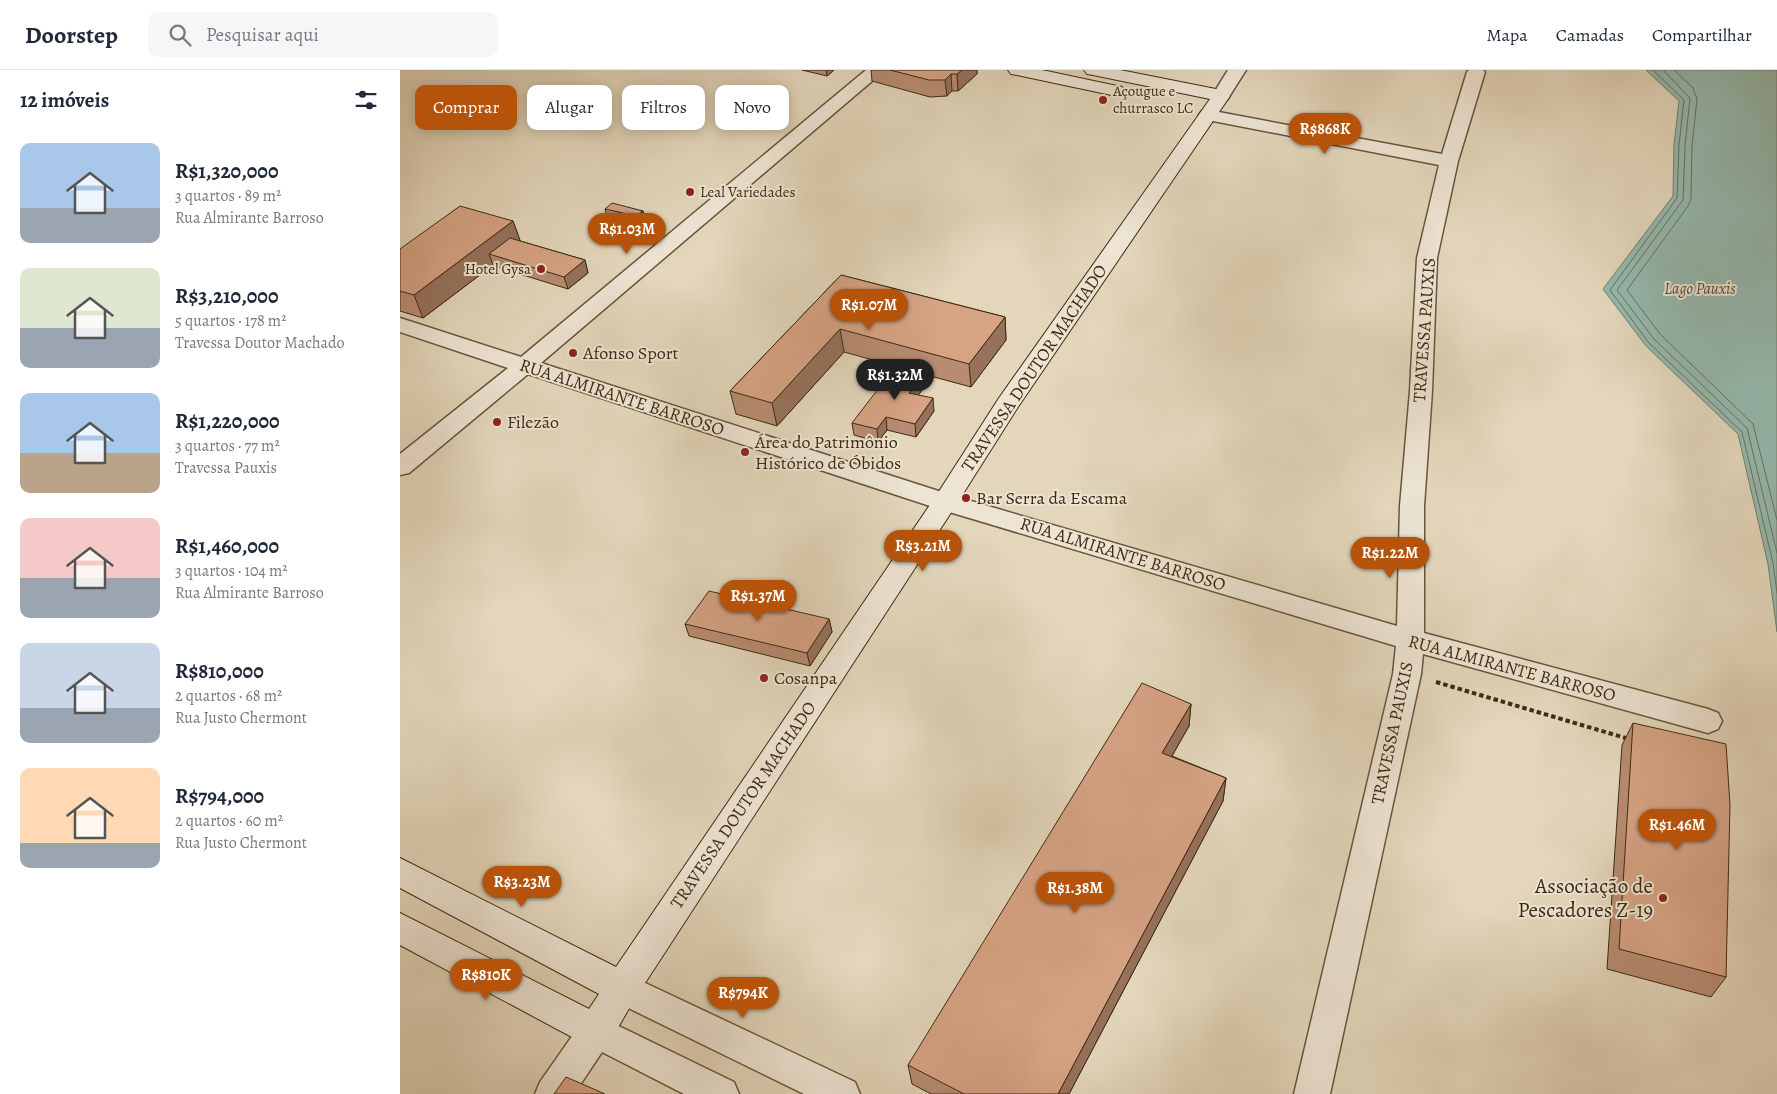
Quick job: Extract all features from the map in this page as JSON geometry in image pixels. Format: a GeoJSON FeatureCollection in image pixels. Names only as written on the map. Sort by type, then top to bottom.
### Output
{"type":"FeatureCollection","features":[{"type":"Feature","properties":{"kind":"street"},"geometry":{"type":"LineString","coordinates":[[400,466],[524,366],[876,70]]}},
{"type":"Feature","properties":{"kind":"street"},"geometry":{"type":"LineString","coordinates":[[1017,70],[1213,107],[1449,162]]}},
{"type":"Feature","properties":{"kind":"street"},"geometry":{"type":"LineString","coordinates":[[1093,70],[1213,107]]}},
{"type":"Feature","properties":{"kind":"street","name":"TRAVESSA DOUTOR MACHADO"},"geometry":{"type":"LineString","coordinates":[[553,1094],[945,502],[1008,402],[1237,70]]}},
{"type":"Feature","properties":{"kind":"street","name":"TRAVESSA PAUXIS"},"geometry":{"type":"LineString","coordinates":[[1312,1094],[1407,674],[1410,640],[1412,506],[1421,391],[1427,258],[1449,162],[1476,72]]}},
{"type":"Feature","properties":{"kind":"street","name":"RUA ALMIRANTE BARROSO"},"geometry":{"type":"LineString","coordinates":[[400,326],[945,502],[1410,640],[1708,721]]}},
{"type":"Feature","properties":{"kind":"street"},"geometry":{"type":"LineString","coordinates":[[400,872],[622,988],[842,1094]]}},
{"type":"Feature","properties":{"kind":"street"},"geometry":{"type":"LineString","coordinates":[[400,928],[721,1094]]}},
{"type":"Feature","properties":{"kind":"path"},"geometry":{"type":"LineString","coordinates":[[1407,674],[1632,740]]}},
{"type":"Feature","properties":{"kind":"water","name":"Lago Pauxis"},"geometry":{"type":"Polygon","coordinates":[[[1646,70],[1777,70],[1777,632],[1768,564],[1738,434],[1646,346],[1603,289],[1673,196],[1674,145],[1679,101],[1646,70]]]}},
{"type":"Feature","properties":{"kind":"building"},"geometry":{"type":"Polygon","coordinates":[[[890,70],[962,70],[957,74],[951,74],[945,80],[929,80],[890,70]]]}},
{"type":"Feature","properties":{"kind":"building"},"geometry":{"type":"Polygon","coordinates":[[[612,203],[643,211],[636,216],[605,209],[612,203]]]}},
{"type":"Feature","properties":{"kind":"building"},"geometry":{"type":"Polygon","coordinates":[[[460,206],[513,221],[414,295],[400,291],[400,249],[460,206]]]}},
{"type":"Feature","properties":{"kind":"building"},"geometry":{"type":"Polygon","coordinates":[[[510,238],[585,260],[564,277],[489,254],[510,238]]]}},
{"type":"Feature","properties":{"kind":"building"},"geometry":{"type":"Polygon","coordinates":[[[841,275],[1005,317],[969,364],[840,329],[772,403],[730,391],[841,275]]]}},
{"type":"Feature","properties":{"kind":"building"},"geometry":{"type":"Polygon","coordinates":[[[895,367],[923,373],[909,393],[933,398],[915,424],[886,417],[877,429],[852,423],[895,367]]]}},
{"type":"Feature","properties":{"kind":"building"},"geometry":{"type":"Polygon","coordinates":[[[709,591],[829,619],[807,653],[685,624],[709,591]]]}},
{"type":"Feature","properties":{"kind":"building"},"geometry":{"type":"Polygon","coordinates":[[[1142,683],[1191,704],[1162,753],[1226,778],[1058,1094],[964,1094],[908,1065],[1142,683]]]}},
{"type":"Feature","properties":{"kind":"building","name":"Associação de Pescadores Z-19"},"geometry":{"type":"Polygon","coordinates":[[[1633,723],[1726,744],[1730,805],[1726,977],[1619,949],[1633,723]]]}},
{"type":"Feature","properties":{"kind":"building"},"geometry":{"type":"Polygon","coordinates":[[[566,1077],[605,1094],[554,1094],[566,1077]]]}},
{"type":"Feature","properties":{"kind":"place","name":"Açougue e churrasco LC"},"geometry":{"type":"Point","coordinates":[1103,100]}},
{"type":"Feature","properties":{"kind":"place","name":"Leal Variedades"},"geometry":{"type":"Point","coordinates":[690,192]}},
{"type":"Feature","properties":{"kind":"place","name":"Hotel Gysa"},"geometry":{"type":"Point","coordinates":[541,269]}},
{"type":"Feature","properties":{"kind":"place","name":"Afonso Sport"},"geometry":{"type":"Point","coordinates":[573,353]}},
{"type":"Feature","properties":{"kind":"place","name":"Filezão"},"geometry":{"type":"Point","coordinates":[497,422]}},
{"type":"Feature","properties":{"kind":"place","name":"Área do Patrimônio Histórico de Óbidos"},"geometry":{"type":"Point","coordinates":[745,452]}},
{"type":"Feature","properties":{"kind":"place","name":"Bar Serra da Escama"},"geometry":{"type":"Point","coordinates":[966,498]}},
{"type":"Feature","properties":{"kind":"place","name":"Cosanpa"},"geometry":{"type":"Point","coordinates":[764,678]}},
{"type":"Feature","properties":{"kind":"place","name":"Associação de Pescadores Z-19"},"geometry":{"type":"Point","coordinates":[1663,898]}}]}
